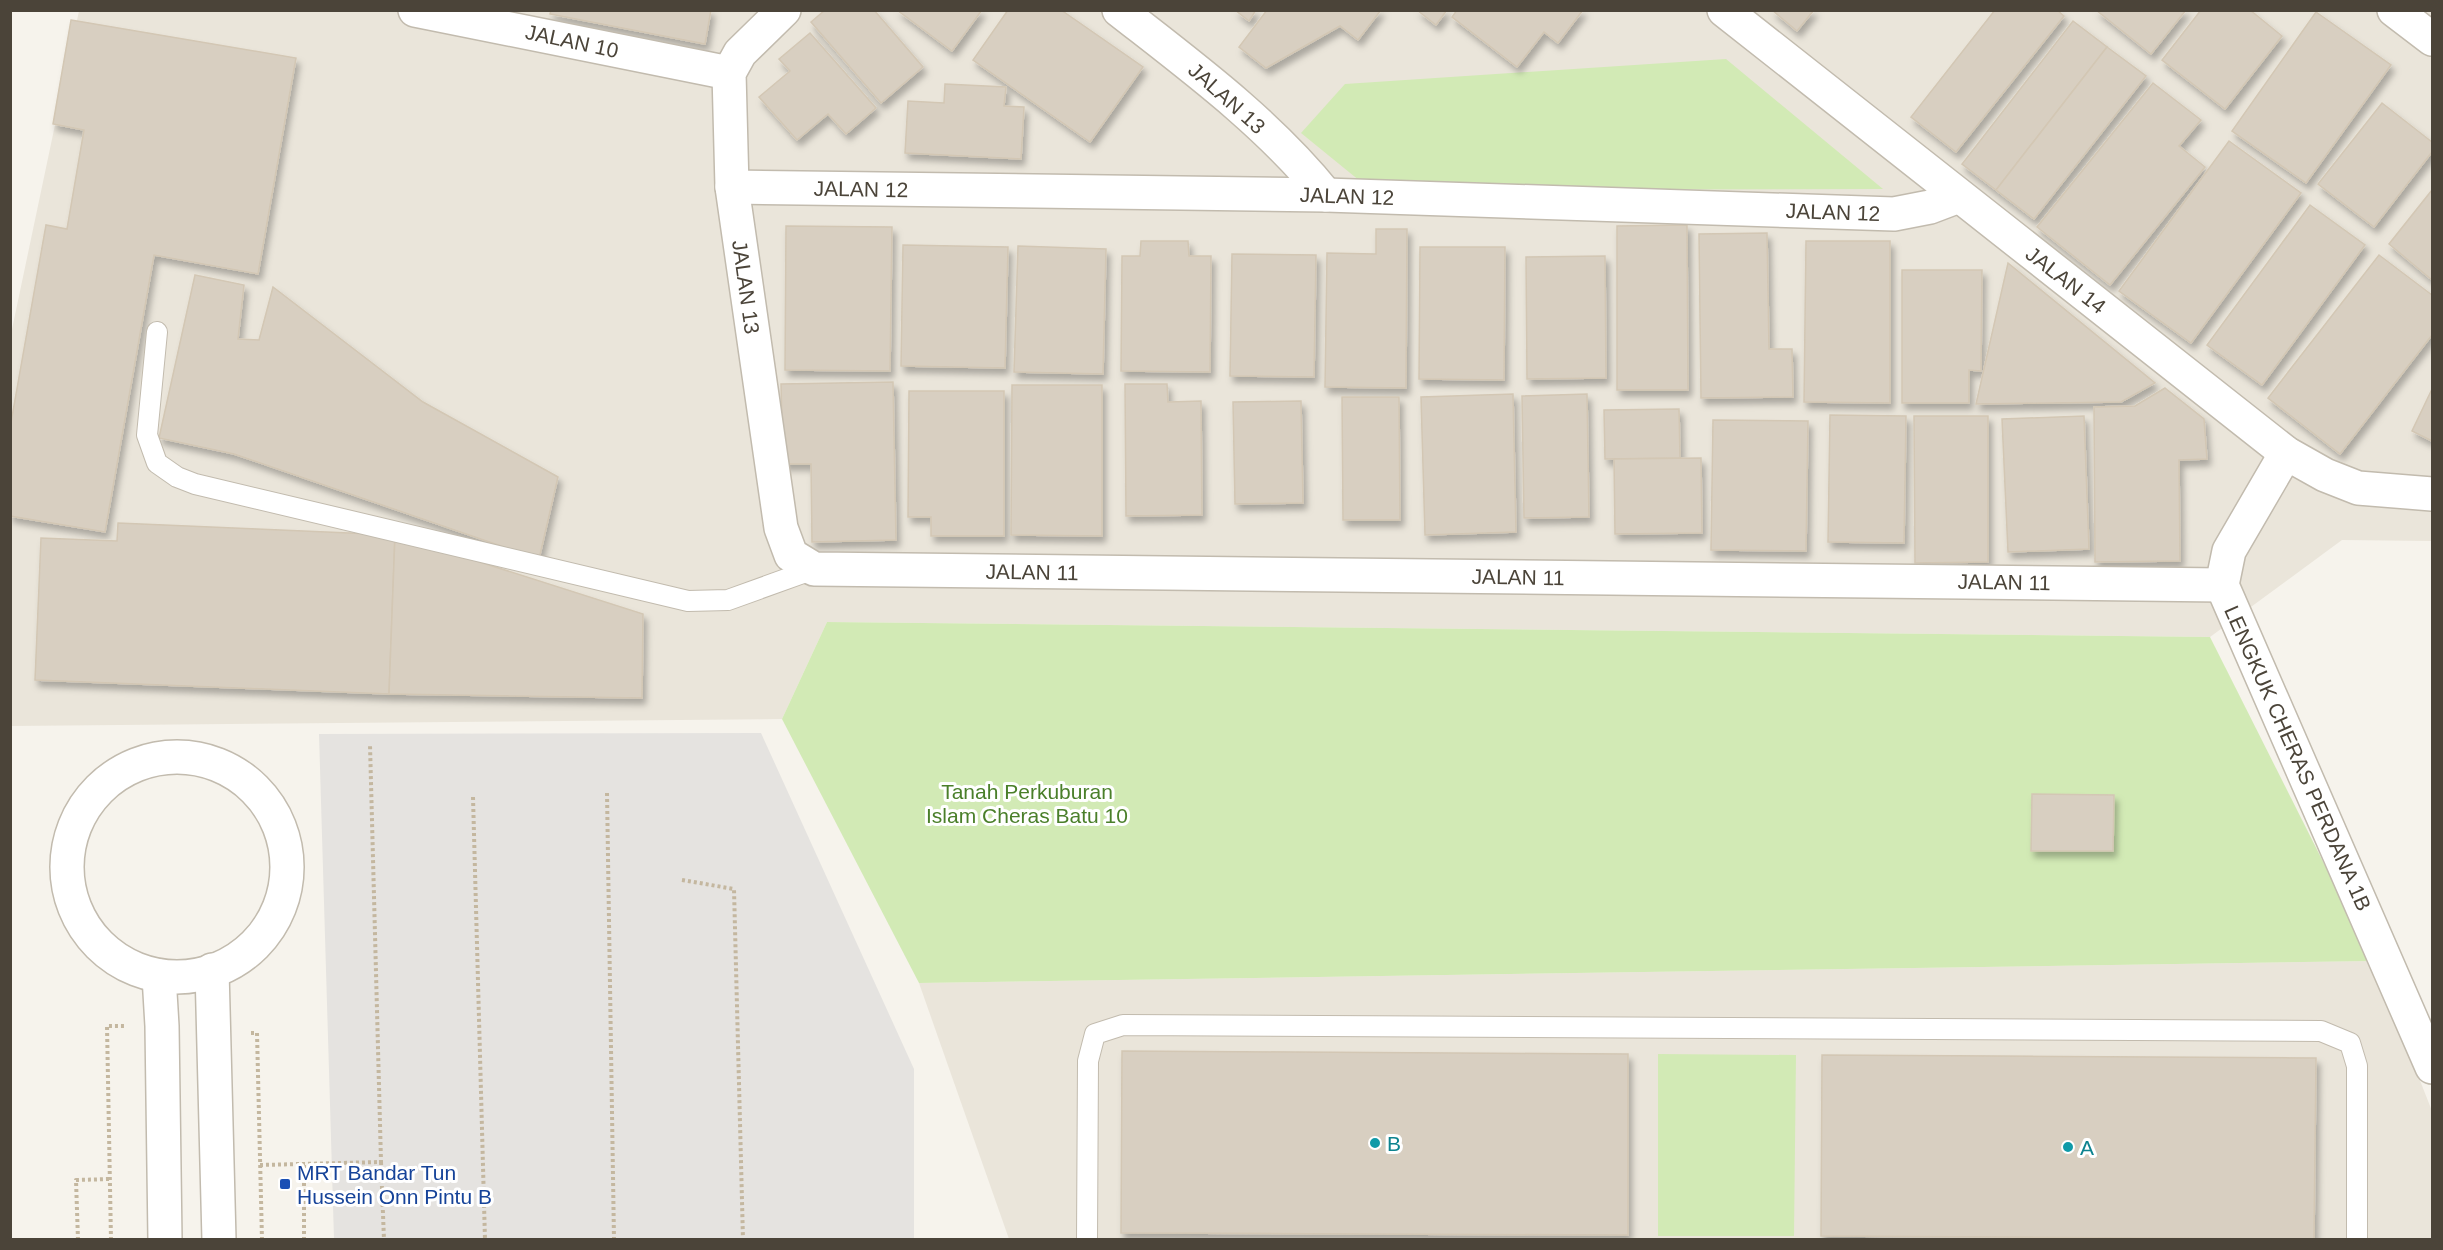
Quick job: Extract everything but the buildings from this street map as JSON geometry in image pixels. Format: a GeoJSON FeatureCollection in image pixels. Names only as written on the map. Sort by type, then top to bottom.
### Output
{"type":"FeatureCollection","features":[{"type":"Feature","properties":{"kind":"street","name":"JALAN 10"},"geometry":{"type":"LineString","coordinates":[[415,10],[509,19],[729,73]]}},
{"type":"Feature","properties":{"kind":"street"},"geometry":{"type":"LineString","coordinates":[[729,73],[740,53],[784,10]]}},
{"type":"Feature","properties":{"kind":"street","name":"JALAN 13"},"geometry":{"type":"LineString","coordinates":[[1119,10],[1211,82],[1305,170],[1326,195]]}},
{"type":"Feature","properties":{"kind":"street","name":"JALAN 14"},"geometry":{"type":"LineString","coordinates":[[1724,10],[2286,453],[2325,475],[2358,488],[2433,494]]}},
{"type":"Feature","properties":{"kind":"street"},"geometry":{"type":"LineString","coordinates":[[2394,10],[2433,39]]}},
{"type":"Feature","properties":{"kind":"street","name":"JALAN 13"},"geometry":{"type":"LineString","coordinates":[[729,73],[732,187],[781,528],[791,555],[814,569]]}},
{"type":"Feature","properties":{"kind":"street","name":"JALAN 12"},"geometry":{"type":"LineString","coordinates":[[732,187],[1326,195],[1894,214],[1930,207],[1959,196]]}},
{"type":"Feature","properties":{"kind":"street","name":"LENGKUK CHERAS PERDANA 1B"},"geometry":{"type":"LineString","coordinates":[[2286,453],[2229,550],[2222,585],[2433,1067]]}},
{"type":"Feature","properties":{"kind":"street","name":"JALAN 11"},"geometry":{"type":"LineString","coordinates":[[814,569],[2222,585]]}},
{"type":"Feature","properties":{"kind":"street"},"geometry":{"type":"LineString","coordinates":[[185,756],[221,765],[253,786],[274,813],[286,846],[287,880],[277,914],[257,943],[230,964],[197,975],[159,976],[123,964],[94,941],[74,909],[66,873],[69,836],[86,802],[113,776],[147,760],[185,756]]}},
{"type":"Feature","properties":{"kind":"street"},"geometry":{"type":"LineString","coordinates":[[212,970],[219,1239]]}},
{"type":"Feature","properties":{"kind":"street"},"geometry":{"type":"LineString","coordinates":[[159,976],[162,1026],[165,1239]]}},
{"type":"Feature","properties":{"kind":"lane"},"geometry":{"type":"LineString","coordinates":[[157,332],[147,435],[157,463],[177,477],[195,484],[688,601],[728,600],[814,569]]}},
{"type":"Feature","properties":{"kind":"lane"},"geometry":{"type":"LineString","coordinates":[[1087,1239],[1088,1061],[1095,1035],[1123,1024],[2321,1031],[2350,1043],[2357,1066],[2357,1239]]}},
{"type":"Feature","properties":{"kind":"path"},"geometry":{"type":"LineString","coordinates":[[370,745],[384,1239]]}},
{"type":"Feature","properties":{"kind":"path"},"geometry":{"type":"LineString","coordinates":[[607,793],[614,1239]]}},
{"type":"Feature","properties":{"kind":"path"},"geometry":{"type":"LineString","coordinates":[[473,797],[485,1239]]}},
{"type":"Feature","properties":{"kind":"path"},"geometry":{"type":"LineString","coordinates":[[682,880],[734,889],[743,1239]]}},
{"type":"Feature","properties":{"kind":"path"},"geometry":{"type":"LineString","coordinates":[[111,1239],[107,1026],[162,1026]]}},
{"type":"Feature","properties":{"kind":"path"},"geometry":{"type":"LineString","coordinates":[[260,1166],[381,1162]]}},
{"type":"Feature","properties":{"kind":"path"},"geometry":{"type":"LineString","coordinates":[[304,1164],[304,1239]]}},
{"type":"Feature","properties":{"kind":"path"},"geometry":{"type":"LineString","coordinates":[[78,1239],[76,1180],[110,1179]]}},
{"type":"Feature","properties":{"kind":"shaded area"},"geometry":{"type":"Polygon","coordinates":[[[79,11],[2432,11],[2432,541],[2342,540],[2210,637],[827,622],[782,719],[11,726],[11,334],[79,11]]]}},
{"type":"Feature","properties":{"kind":"shaded area"},"geometry":{"type":"Polygon","coordinates":[[[761,733],[914,1069],[914,1239],[334,1239],[319,734],[761,733]]]}},
{"type":"Feature","properties":{"kind":"shaded area"},"geometry":{"type":"Polygon","coordinates":[[[2373,961],[2432,1111],[2432,1239],[1009,1239],[919,983],[2373,961]]]}},
{"type":"Feature","properties":{"kind":"green space"},"geometry":{"type":"Polygon","coordinates":[[[1726,59],[1883,189],[1371,190],[1301,133],[1345,84],[1726,59]]]}},
{"type":"Feature","properties":{"kind":"green space","name":"Tanah Perkuburan Islam Cheras Batu 10"},"geometry":{"type":"Polygon","coordinates":[[[827,622],[2210,637],[2373,961],[919,983],[782,719],[827,622]]]}},
{"type":"Feature","properties":{"kind":"green space"},"geometry":{"type":"Polygon","coordinates":[[[1658,1054],[1796,1055],[1794,1236],[1658,1236],[1658,1054]]]}},
{"type":"Feature","properties":{"kind":"place","name":"B"},"geometry":{"type":"Point","coordinates":[1375,1143]}},
{"type":"Feature","properties":{"kind":"place","name":"A"},"geometry":{"type":"Point","coordinates":[2068,1147]}},
{"type":"Feature","properties":{"kind":"place","name":"MRT Bandar Tun Hussein Onn Pintu B"},"geometry":{"type":"Point","coordinates":[285,1184]}}]}
